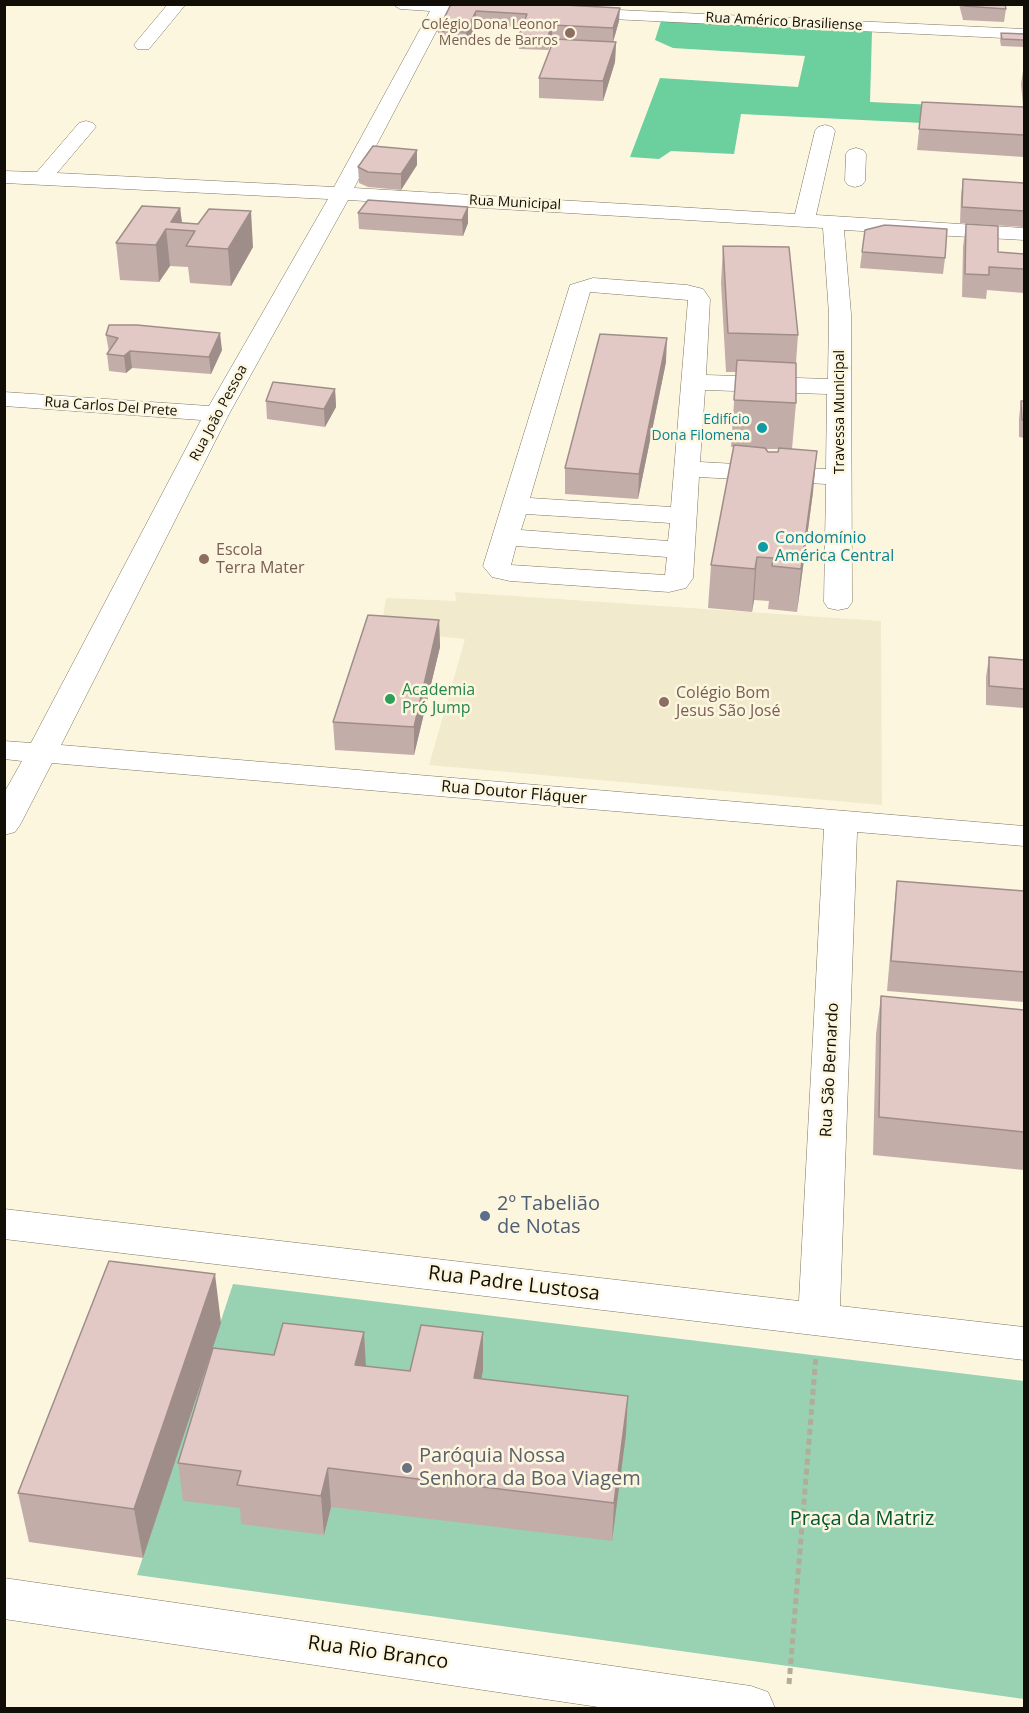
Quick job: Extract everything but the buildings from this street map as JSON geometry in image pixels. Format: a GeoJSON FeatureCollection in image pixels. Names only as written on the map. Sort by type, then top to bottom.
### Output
{"type":"FeatureCollection","features":[{"type":"Feature","properties":{"kind":"street"},"geometry":{"type":"LineString","coordinates":[[142,45],[178,4]]}},
{"type":"Feature","properties":{"kind":"street"},"geometry":{"type":"LineString","coordinates":[[400,4],[474,8]]}},
{"type":"Feature","properties":{"kind":"street","name":"Rua João Pessoa"},"geometry":{"type":"LineString","coordinates":[[4,825],[217,414],[341,193],[441,5]]}},
{"type":"Feature","properties":{"kind":"street","name":"Rua Américo Brasiliense"},"geometry":{"type":"LineString","coordinates":[[558,12],[1024,34]]}},
{"type":"Feature","properties":{"kind":"street"},"geometry":{"type":"LineString","coordinates":[[42,179],[86,127]]}},
{"type":"Feature","properties":{"kind":"street"},"geometry":{"type":"LineString","coordinates":[[804,220],[825,131]]}},
{"type":"Feature","properties":{"kind":"street"},"geometry":{"type":"LineString","coordinates":[[855,181],[856,154]]}},
{"type":"Feature","properties":{"kind":"street","name":"Rua Municipal"},"geometry":{"type":"LineString","coordinates":[[4,177],[341,193],[1024,234]]}},
{"type":"Feature","properties":{"kind":"street","name":"Travessa Municipal"},"geometry":{"type":"LineString","coordinates":[[833,222],[840,315],[838,602]]}},
{"type":"Feature","properties":{"kind":"street"},"geometry":{"type":"LineString","coordinates":[[583,286],[695,294],[699,298],[687,469],[679,578],[676,582],[669,584],[510,573],[502,571],[497,566],[578,290],[583,286]]}},
{"type":"Feature","properties":{"kind":"street"},"geometry":{"type":"LineString","coordinates":[[693,382],[840,387]]}},
{"type":"Feature","properties":{"kind":"street","name":"Rua Carlos Del Prete"},"geometry":{"type":"LineString","coordinates":[[4,399],[217,414]]}},
{"type":"Feature","properties":{"kind":"street"},"geometry":{"type":"LineString","coordinates":[[687,469],[839,477]]}},
{"type":"Feature","properties":{"kind":"street"},"geometry":{"type":"LineString","coordinates":[[515,506],[683,516]]}},
{"type":"Feature","properties":{"kind":"street"},"geometry":{"type":"LineString","coordinates":[[506,537],[681,550]]}},
{"type":"Feature","properties":{"kind":"street","name":"Rua Doutor Fláquer"},"geometry":{"type":"LineString","coordinates":[[4,750],[1024,836]]}},
{"type":"Feature","properties":{"kind":"street","name":"Rua São Bernardo"},"geometry":{"type":"LineString","coordinates":[[819,1320],[842,821]]}},
{"type":"Feature","properties":{"kind":"street","name":"Rua Padre Lustosa"},"geometry":{"type":"LineString","coordinates":[[4,1224],[1024,1344]]}},
{"type":"Feature","properties":{"kind":"street","name":"Rua Rio Branco"},"geometry":{"type":"LineString","coordinates":[[6,1601],[769,1703]]}},
{"type":"Feature","properties":{"kind":"path"},"geometry":{"type":"LineString","coordinates":[[769,1703],[819,1320]]}},
{"type":"Feature","properties":{"kind":"shaded area","name":"Colégio Bom Jesus São José"},"geometry":{"type":"Polygon","coordinates":[[[455,592],[881,621],[882,805],[429,765],[465,639],[381,631],[386,598],[456,601],[455,592]]]}},
{"type":"Feature","properties":{"kind":"green space"},"geometry":{"type":"Polygon","coordinates":[[[661,21],[872,31],[870,102],[1024,109],[1024,128],[741,114],[734,154],[671,151],[659,159],[630,157],[660,78],[798,87],[805,56],[673,48],[655,40],[661,21]]]}},
{"type":"Feature","properties":{"kind":"green space","name":"Praça da Matriz"},"geometry":{"type":"Polygon","coordinates":[[[233,1284],[1024,1381],[1024,1699],[137,1575],[233,1284]]]}},
{"type":"Feature","properties":{"kind":"place","name":"Colégio Dona Leonor Mendes de Barros"},"geometry":{"type":"Point","coordinates":[570,33]}},
{"type":"Feature","properties":{"kind":"place","name":"Edifício Dona Filomena"},"geometry":{"type":"Point","coordinates":[762,428]}},
{"type":"Feature","properties":{"kind":"place","name":"Condomínio América Central"},"geometry":{"type":"Point","coordinates":[763,547]}},
{"type":"Feature","properties":{"kind":"place","name":"Escola Terra Mater"},"geometry":{"type":"Point","coordinates":[204,559]}},
{"type":"Feature","properties":{"kind":"place","name":"Academia Pró Jump"},"geometry":{"type":"Point","coordinates":[390,699]}},
{"type":"Feature","properties":{"kind":"place","name":"Colégio Bom Jesus São José"},"geometry":{"type":"Point","coordinates":[664,702]}},
{"type":"Feature","properties":{"kind":"place","name":"2º Tabelião de Notas"},"geometry":{"type":"Point","coordinates":[485,1216]}},
{"type":"Feature","properties":{"kind":"place","name":"Paróquia Nossa Senhora da Boa Viagem"},"geometry":{"type":"Point","coordinates":[407,1468]}}]}
